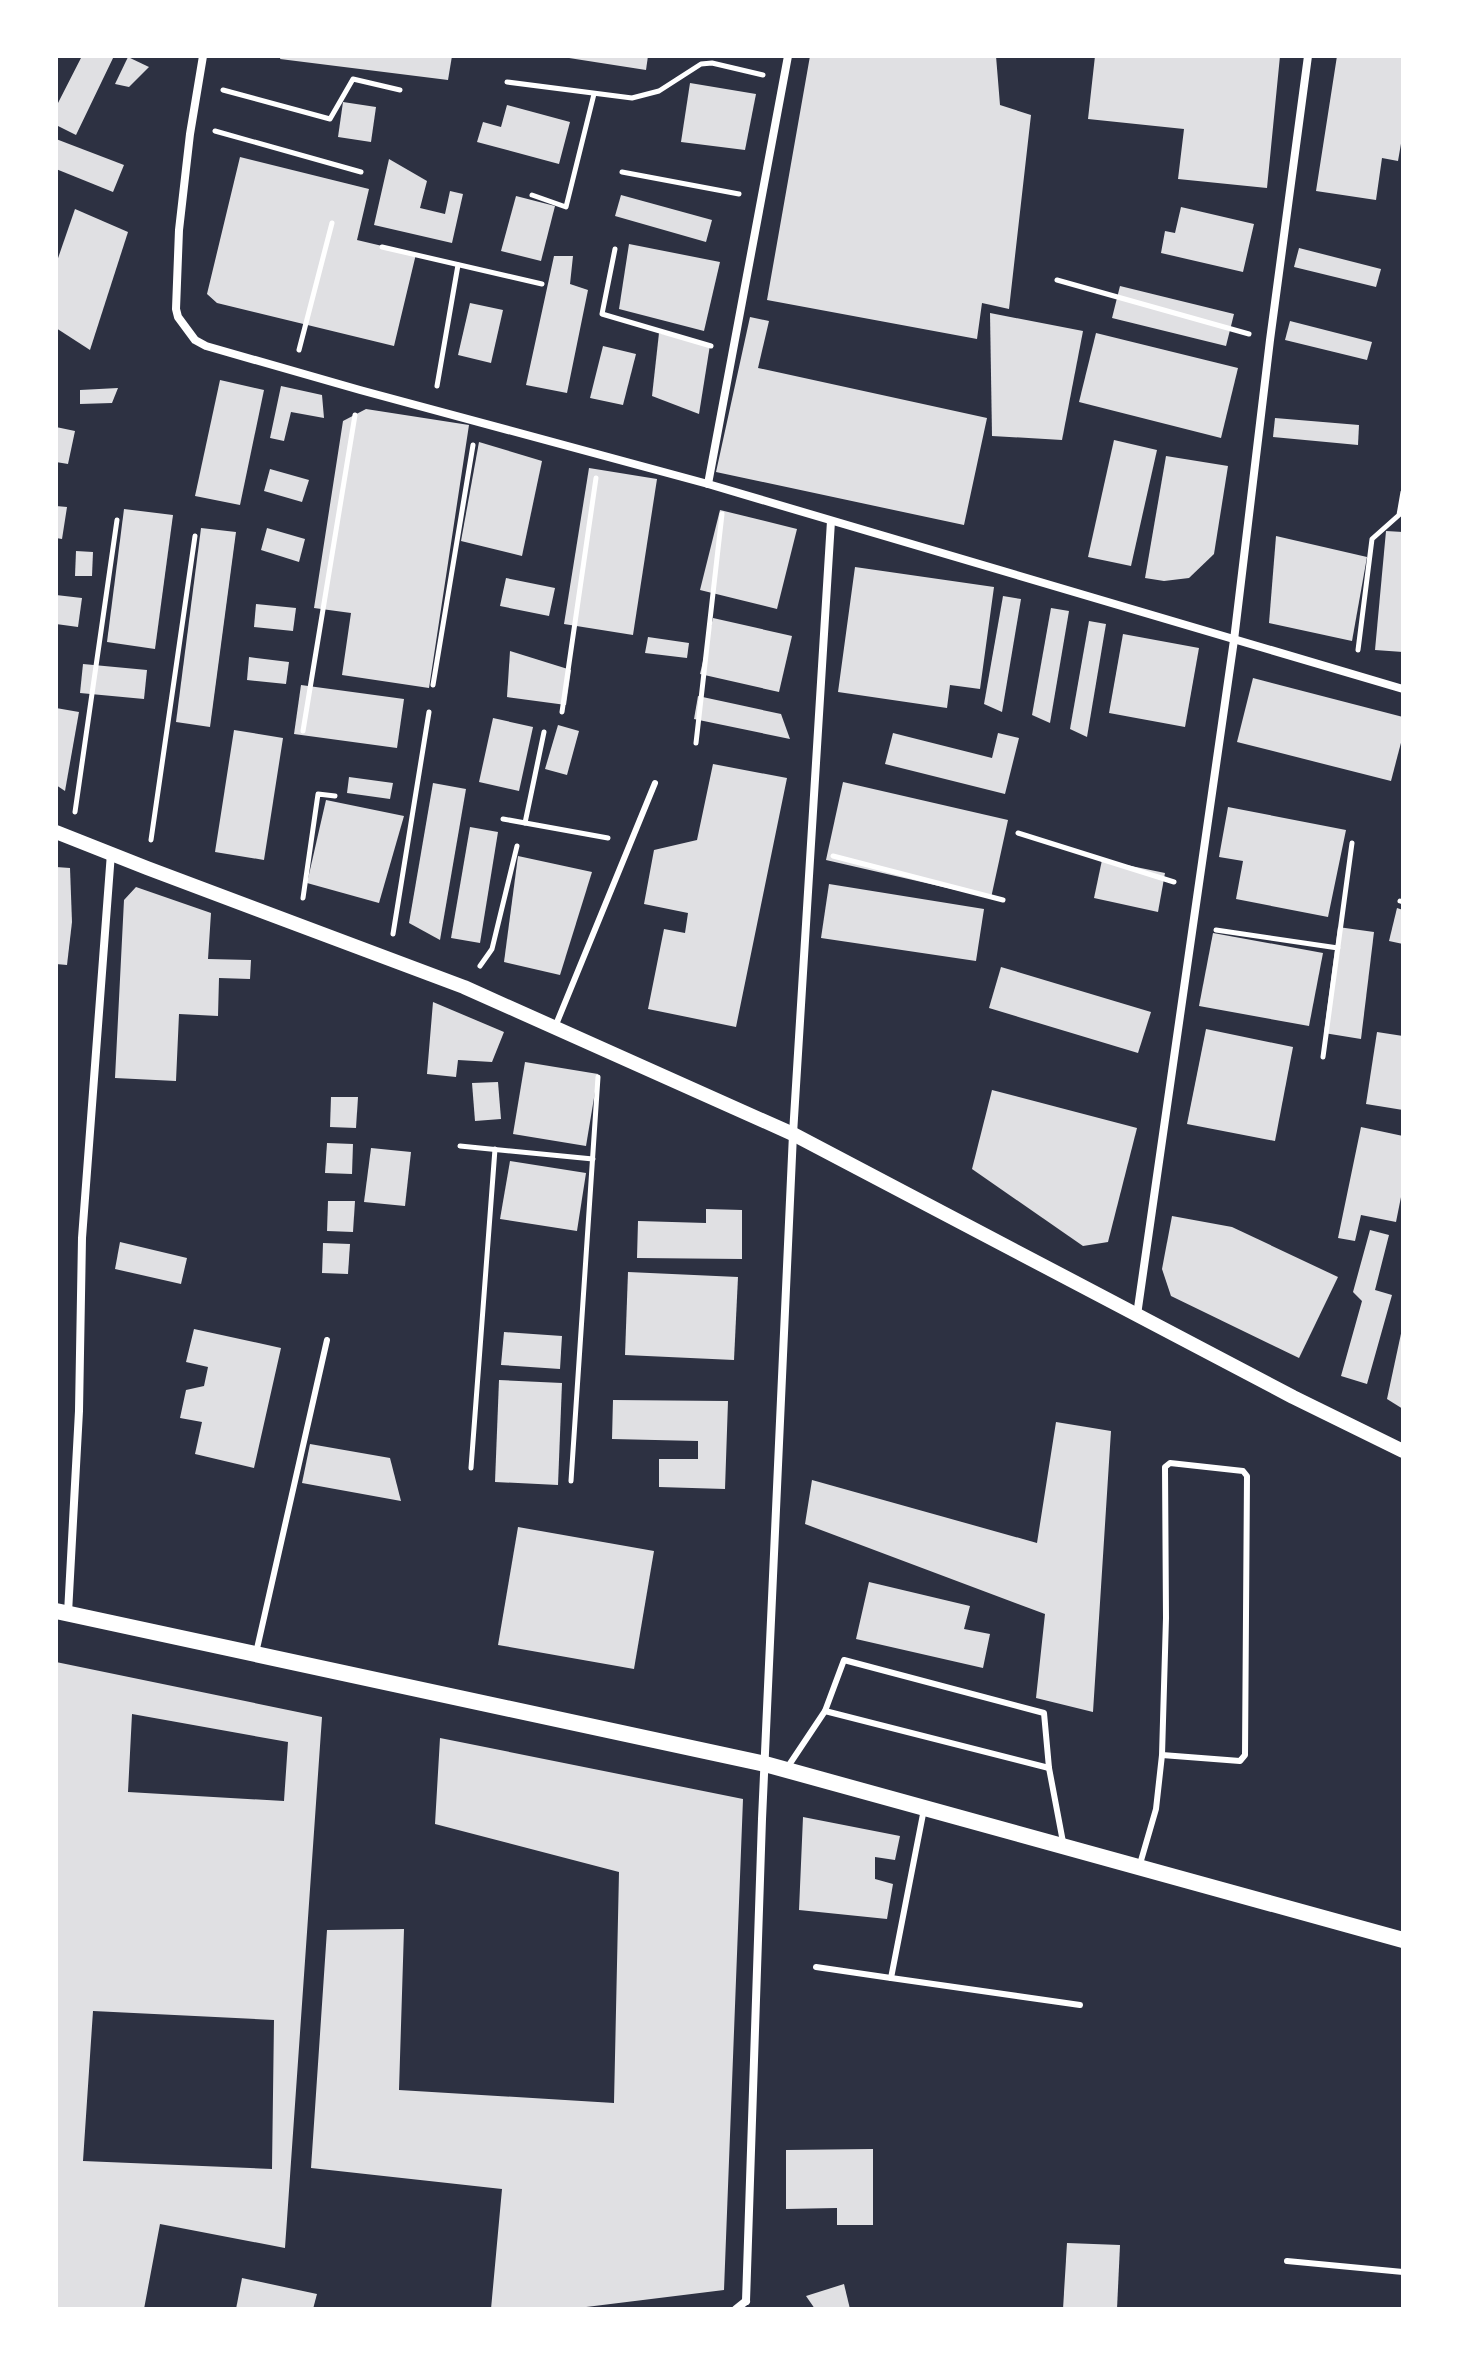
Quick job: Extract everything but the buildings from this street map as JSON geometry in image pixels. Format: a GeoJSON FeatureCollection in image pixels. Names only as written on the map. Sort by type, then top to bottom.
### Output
{"type":"FeatureCollection","features":[{"type":"Feature","properties":{"kind":"main road"},"geometry":{"type":"LineString","coordinates":[[62,1612],[765,1764],[1403,1940]]}},
{"type":"Feature","properties":{"kind":"street"},"geometry":{"type":"LineString","coordinates":[[203,56],[191,124],[179,230],[176,309],[178,317],[195,340],[206,346],[708,484],[1403,689]]}},
{"type":"Feature","properties":{"kind":"street"},"geometry":{"type":"LineString","coordinates":[[708,484],[788,56]]}},
{"type":"Feature","properties":{"kind":"street"},"geometry":{"type":"LineString","coordinates":[[1137,1315],[1234,640],[1308,56]]}},
{"type":"Feature","properties":{"kind":"street"},"geometry":{"type":"LineString","coordinates":[[736,2309],[749,2305],[765,1764],[793,1134],[831,521]]}},
{"type":"Feature","properties":{"kind":"street"},"geometry":{"type":"LineString","coordinates":[[56,832],[464,987],[793,1134],[1403,1451]]}},
{"type":"Feature","properties":{"kind":"street"},"geometry":{"type":"LineString","coordinates":[[62,1612],[79,1411],[82,1238],[111,853]]}},
{"type":"Feature","properties":{"kind":"lane"},"geometry":{"type":"LineString","coordinates":[[555,1027],[655,783]]}},
{"type":"Feature","properties":{"kind":"lane"},"geometry":{"type":"LineString","coordinates":[[256,1654],[327,1340]]}},
{"type":"Feature","properties":{"kind":"lane"},"geometry":{"type":"LineString","coordinates":[[1139,1866],[1156,1809],[1162,1755],[1166,1618],[1165,1467],[1170,1463],[1243,1471],[1247,1476],[1245,1755],[1240,1761],[1162,1755]]}},
{"type":"Feature","properties":{"kind":"lane"},"geometry":{"type":"LineString","coordinates":[[785,1771],[825,1711],[844,1660],[1044,1713],[1049,1768],[1064,1847]]}},
{"type":"Feature","properties":{"kind":"lane"},"geometry":{"type":"LineString","coordinates":[[825,1711],[1049,1768]]}},
{"type":"Feature","properties":{"kind":"lane"},"geometry":{"type":"LineString","coordinates":[[891,1978],[924,1809]]}},
{"type":"Feature","properties":{"kind":"lane"},"geometry":{"type":"LineString","coordinates":[[816,1967],[1080,2005]]}},
{"type":"Feature","properties":{"kind":"lane"},"geometry":{"type":"LineString","coordinates":[[1287,2261],[1403,2272]]}},
{"type":"Feature","properties":{"kind":"path"},"geometry":{"type":"LineString","coordinates":[[699,56],[701,64]]}},
{"type":"Feature","properties":{"kind":"path"},"geometry":{"type":"LineString","coordinates":[[507,82],[632,98],[659,91],[701,64],[712,63],[784,80]]}},
{"type":"Feature","properties":{"kind":"path"},"geometry":{"type":"LineString","coordinates":[[198,84],[330,119],[353,79],[400,90]]}},
{"type":"Feature","properties":{"kind":"path"},"geometry":{"type":"LineString","coordinates":[[532,195],[566,207],[594,94]]}},
{"type":"Feature","properties":{"kind":"path"},"geometry":{"type":"LineString","coordinates":[[191,124],[361,172]]}},
{"type":"Feature","properties":{"kind":"path"},"geometry":{"type":"LineString","coordinates":[[622,172],[762,198]]}},
{"type":"Feature","properties":{"kind":"path"},"geometry":{"type":"LineString","coordinates":[[294,371],[332,223]]}},
{"type":"Feature","properties":{"kind":"path"},"geometry":{"type":"LineString","coordinates":[[382,247],[542,284]]}},
{"type":"Feature","properties":{"kind":"path"},"geometry":{"type":"LineString","coordinates":[[615,249],[602,314],[732,352]]}},
{"type":"Feature","properties":{"kind":"path"},"geometry":{"type":"LineString","coordinates":[[433,409],[458,265]]}},
{"type":"Feature","properties":{"kind":"path"},"geometry":{"type":"LineString","coordinates":[[1057,280],[1270,340]]}},
{"type":"Feature","properties":{"kind":"path"},"geometry":{"type":"LineString","coordinates":[[303,731],[360,390]]}},
{"type":"Feature","properties":{"kind":"path"},"geometry":{"type":"LineString","coordinates":[[433,685],[477,420]]}},
{"type":"Feature","properties":{"kind":"path"},"geometry":{"type":"LineString","coordinates":[[562,712],[599,454]]}},
{"type":"Feature","properties":{"kind":"path"},"geometry":{"type":"LineString","coordinates":[[696,743],[725,489]]}},
{"type":"Feature","properties":{"kind":"path"},"geometry":{"type":"LineString","coordinates":[[1355,675],[1372,539],[1399,515],[1403,492]]}},
{"type":"Feature","properties":{"kind":"path"},"geometry":{"type":"LineString","coordinates":[[71,838],[117,520]]}},
{"type":"Feature","properties":{"kind":"path"},"geometry":{"type":"LineString","coordinates":[[147,868],[195,536]]}},
{"type":"Feature","properties":{"kind":"path"},"geometry":{"type":"LineString","coordinates":[[389,958],[429,712]]}},
{"type":"Feature","properties":{"kind":"path"},"geometry":{"type":"LineString","coordinates":[[525,823],[544,732]]}},
{"type":"Feature","properties":{"kind":"path"},"geometry":{"type":"LineString","coordinates":[[299,925],[318,794],[335,796]]}},
{"type":"Feature","properties":{"kind":"path"},"geometry":{"type":"LineString","coordinates":[[503,819],[630,842]]}},
{"type":"Feature","properties":{"kind":"path"},"geometry":{"type":"LineString","coordinates":[[1018,833],[1198,890]]}},
{"type":"Feature","properties":{"kind":"path"},"geometry":{"type":"LineString","coordinates":[[1323,1057],[1352,843]]}},
{"type":"Feature","properties":{"kind":"path"},"geometry":{"type":"LineString","coordinates":[[464,987],[492,949],[517,846]]}},
{"type":"Feature","properties":{"kind":"path"},"geometry":{"type":"LineString","coordinates":[[810,850],[1003,900]]}},
{"type":"Feature","properties":{"kind":"path"},"geometry":{"type":"LineString","coordinates":[[1193,926],[1338,948]]}},
{"type":"Feature","properties":{"kind":"path"},"geometry":{"type":"LineString","coordinates":[[571,1481],[600,1048]]}},
{"type":"Feature","properties":{"kind":"path"},"geometry":{"type":"LineString","coordinates":[[460,1146],[593,1159]]}},
{"type":"Feature","properties":{"kind":"path"},"geometry":{"type":"LineString","coordinates":[[471,1468],[495,1149]]}}]}
